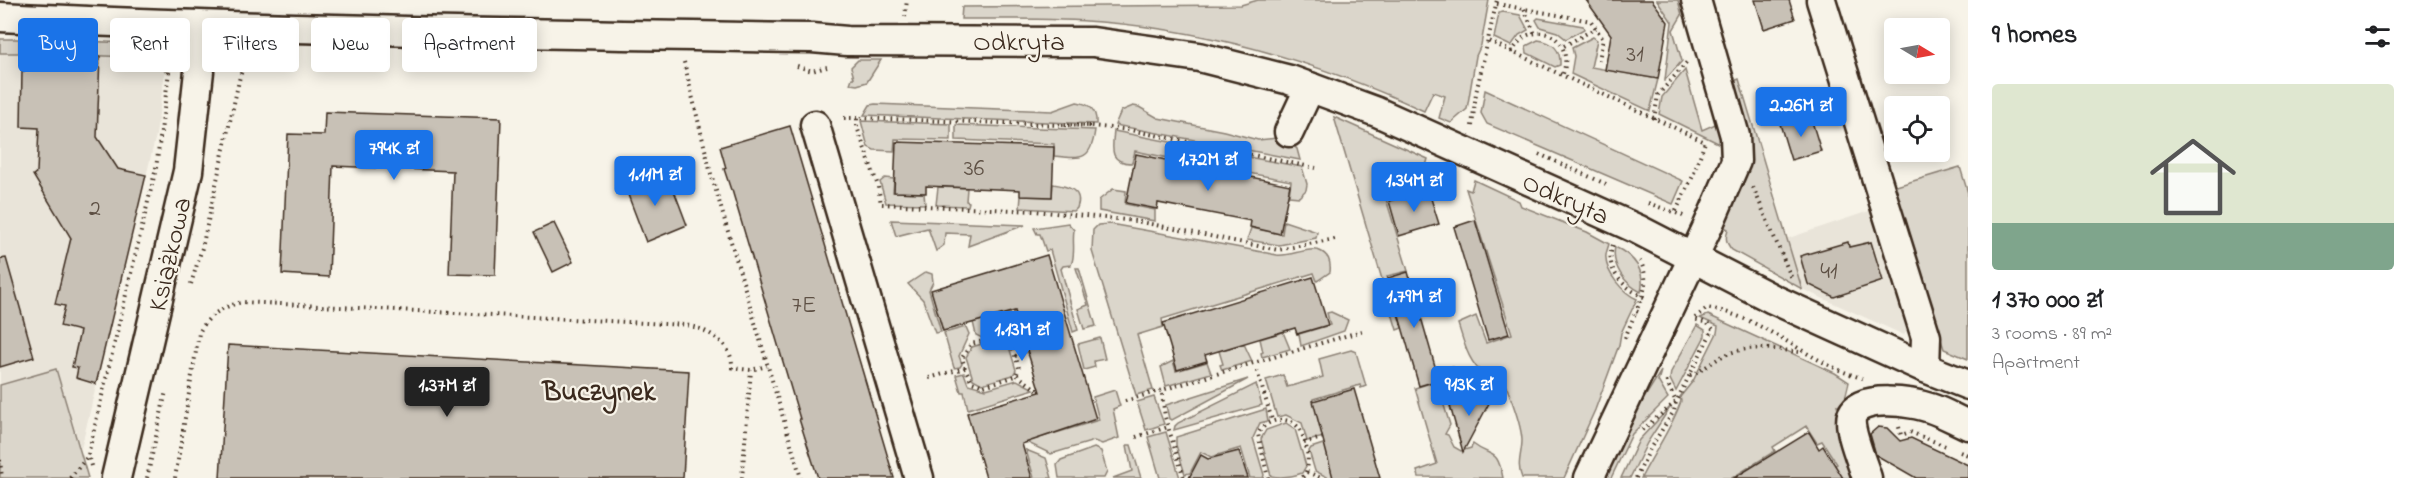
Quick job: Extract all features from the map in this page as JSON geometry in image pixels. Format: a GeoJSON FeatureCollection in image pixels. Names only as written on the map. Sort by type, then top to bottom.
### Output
{"type":"FeatureCollection","features":[{"type":"Feature","properties":{"kind":"street"},"geometry":{"type":"LineString","coordinates":[[1589,478],[1708,226],[1734,165],[1736,136],[1696,0]]}},
{"type":"Feature","properties":{"kind":"street"},"geometry":{"type":"LineString","coordinates":[[1821,0],[1926,337],[1925,368]]}},
{"type":"Feature","properties":{"kind":"street","name":"Odkryta"},"geometry":{"type":"LineString","coordinates":[[0,17],[202,26]]}},
{"type":"Feature","properties":{"kind":"street","name":"Odkryta"},"geometry":{"type":"LineString","coordinates":[[299,28],[812,38],[847,41],[1093,42],[1199,57],[1290,80],[1377,112],[1631,239],[1693,258],[1773,299],[1968,385]]}},
{"type":"Feature","properties":{"kind":"street","name":"Książkowa"},"geometry":{"type":"LineString","coordinates":[[104,472],[188,171],[202,47]]}},
{"type":"Feature","properties":{"kind":"street"},"geometry":{"type":"LineString","coordinates":[[1289,132],[1310,87]]}},
{"type":"Feature","properties":{"kind":"street"},"geometry":{"type":"LineString","coordinates":[[815,125],[919,478]]}},
{"type":"Feature","properties":{"kind":"street"},"geometry":{"type":"LineString","coordinates":[[1867,478],[1854,436],[1852,419],[1854,412],[1864,404],[1878,401],[1928,407],[1968,425]]}},
{"type":"Feature","properties":{"kind":"path"},"geometry":{"type":"LineString","coordinates":[[904,24],[906,0]]}},
{"type":"Feature","properties":{"kind":"path"},"geometry":{"type":"LineString","coordinates":[[1471,132],[1476,93],[1497,2],[1591,21],[1603,39],[1598,65]]}},
{"type":"Feature","properties":{"kind":"path"},"geometry":{"type":"LineString","coordinates":[[1524,9],[1535,34]]}},
{"type":"Feature","properties":{"kind":"path"},"geometry":{"type":"LineString","coordinates":[[1564,46],[1596,28]]}},
{"type":"Feature","properties":{"kind":"path"},"geometry":{"type":"LineString","coordinates":[[1511,52],[1526,36],[1539,33],[1552,37],[1564,46],[1567,59],[1562,76]]}},
{"type":"Feature","properties":{"kind":"path"},"geometry":{"type":"LineString","coordinates":[[1489,41],[1705,142],[1734,165],[1745,175],[1754,190],[1793,284]]}},
{"type":"Feature","properties":{"kind":"path"},"geometry":{"type":"LineString","coordinates":[[190,58],[201,58]]}},
{"type":"Feature","properties":{"kind":"path"},"geometry":{"type":"LineString","coordinates":[[684,58],[711,174],[801,478]]}},
{"type":"Feature","properties":{"kind":"path"},"geometry":{"type":"LineString","coordinates":[[786,66],[798,66],[812,70],[835,66]]}},
{"type":"Feature","properties":{"kind":"path"},"geometry":{"type":"LineString","coordinates":[[70,478],[88,455],[106,370],[156,168],[169,72]]}},
{"type":"Feature","properties":{"kind":"path"},"geometry":{"type":"LineString","coordinates":[[190,285],[202,248],[241,72]]}},
{"type":"Feature","properties":{"kind":"path"},"geometry":{"type":"LineString","coordinates":[[1654,119],[1658,94],[1669,82]]}},
{"type":"Feature","properties":{"kind":"path"},"geometry":{"type":"LineString","coordinates":[[844,118],[1091,126]]}},
{"type":"Feature","properties":{"kind":"path"},"geometry":{"type":"LineString","coordinates":[[857,118],[857,127],[878,186],[881,204],[1034,211],[1125,220],[1278,250],[1335,239]]}},
{"type":"Feature","properties":{"kind":"path"},"geometry":{"type":"LineString","coordinates":[[1062,125],[1130,130],[1316,168]]}},
{"type":"Feature","properties":{"kind":"path"},"geometry":{"type":"LineString","coordinates":[[1675,213],[1693,176],[1705,142]]}},
{"type":"Feature","properties":{"kind":"path"},"geometry":{"type":"LineString","coordinates":[[1534,154],[1544,155],[1609,185]]}},
{"type":"Feature","properties":{"kind":"path"},"geometry":{"type":"LineString","coordinates":[[1644,201],[1708,226]]}},
{"type":"Feature","properties":{"kind":"path"},"geometry":{"type":"LineString","coordinates":[[1650,203],[1631,239],[1643,265],[1646,279],[1644,294],[1636,311],[1687,332],[1694,319],[1707,308],[1725,310],[1837,369],[1870,380]]}},
{"type":"Feature","properties":{"kind":"path"},"geometry":{"type":"LineString","coordinates":[[1611,240],[1631,239]]}},
{"type":"Feature","properties":{"kind":"path"},"geometry":{"type":"LineString","coordinates":[[175,478],[199,333],[204,324],[219,310],[243,302],[685,325],[710,332],[730,354],[732,368],[750,370],[768,366]]}},
{"type":"Feature","properties":{"kind":"path"},"geometry":{"type":"LineString","coordinates":[[1006,337],[1015,310]]}},
{"type":"Feature","properties":{"kind":"path"},"geometry":{"type":"LineString","coordinates":[[1125,401],[1362,331]]}},
{"type":"Feature","properties":{"kind":"path"},"geometry":{"type":"LineString","coordinates":[[1006,337],[1010,339],[1019,368],[1017,375],[984,386],[972,382],[962,358],[971,344],[986,339],[1006,337]]}},
{"type":"Feature","properties":{"kind":"path"},"geometry":{"type":"LineString","coordinates":[[1689,376],[1702,371],[1723,356],[1751,347],[1802,352]]}},
{"type":"Feature","properties":{"kind":"path"},"geometry":{"type":"LineString","coordinates":[[1015,356],[1028,353]]}},
{"type":"Feature","properties":{"kind":"path"},"geometry":{"type":"LineString","coordinates":[[929,378],[965,368]]}},
{"type":"Feature","properties":{"kind":"path"},"geometry":{"type":"LineString","coordinates":[[742,478],[750,370]]}},
{"type":"Feature","properties":{"kind":"path"},"geometry":{"type":"LineString","coordinates":[[1257,371],[1272,420]]}},
{"type":"Feature","properties":{"kind":"path"},"geometry":{"type":"LineString","coordinates":[[1017,375],[1040,392]]}},
{"type":"Feature","properties":{"kind":"path"},"geometry":{"type":"LineString","coordinates":[[1636,478],[1651,447],[1674,411],[1676,402],[1664,376]]}},
{"type":"Feature","properties":{"kind":"path"},"geometry":{"type":"LineString","coordinates":[[147,478],[166,388]]}},
{"type":"Feature","properties":{"kind":"path"},"geometry":{"type":"LineString","coordinates":[[1162,394],[1168,427],[1184,478]]}},
{"type":"Feature","properties":{"kind":"path"},"geometry":{"type":"LineString","coordinates":[[1268,478],[1258,434],[1263,426],[1272,420],[1284,420],[1296,425],[1304,443],[1308,462],[1307,472],[1301,478]]}},
{"type":"Feature","properties":{"kind":"path"},"geometry":{"type":"LineString","coordinates":[[1136,437],[1168,427]]}},
{"type":"Feature","properties":{"kind":"path"},"geometry":{"type":"LineString","coordinates":[[1304,443],[1322,438]]}},
{"type":"Feature","properties":{"kind":"path"},"geometry":{"type":"LineString","coordinates":[[88,455],[104,472]]}},
{"type":"Feature","properties":{"kind":"path"},"geometry":{"type":"LineString","coordinates":[[0,460],[2,478]]}},
{"type":"Feature","properties":{"kind":"path"},"geometry":{"type":"LineString","coordinates":[[1307,472],[1321,478]]}},
{"type":"Feature","properties":{"kind":"shaded area"},"geometry":{"type":"Polygon","coordinates":[[[1258,0],[1489,0],[1467,109],[1451,123],[1439,118],[1445,96],[1433,92],[1424,111],[1307,64],[1226,41],[1185,33],[1143,26],[1084,21],[961,19],[962,7],[1241,5],[1258,0]]]}},
{"type":"Feature","properties":{"kind":"shaded area"},"geometry":{"type":"Polygon","coordinates":[[[1657,0],[1678,0],[1682,15],[1673,30],[1682,61],[1665,80],[1672,22],[1657,0]]]}},
{"type":"Feature","properties":{"kind":"shaded area"},"geometry":{"type":"Polygon","coordinates":[[[1499,13],[1520,15],[1528,30],[1519,35],[1511,46],[1494,38],[1499,13]]]}},
{"type":"Feature","properties":{"kind":"shaded area"},"geometry":{"type":"Polygon","coordinates":[[[1538,18],[1583,26],[1584,29],[1566,39],[1557,32],[1540,27],[1536,20],[1538,18]]]}},
{"type":"Feature","properties":{"kind":"shaded area"},"geometry":{"type":"Polygon","coordinates":[[[1593,37],[1597,40],[1591,67],[1658,79],[1650,111],[1571,74],[1574,56],[1572,48],[1593,37]]]}},
{"type":"Feature","properties":{"kind":"shaded area"},"geometry":{"type":"Polygon","coordinates":[[[0,39],[18,39],[18,53],[0,53],[0,39]]]}},
{"type":"Feature","properties":{"kind":"shaded area"},"geometry":{"type":"Polygon","coordinates":[[[1538,40],[1548,42],[1555,47],[1560,65],[1555,67],[1527,53],[1526,46],[1538,40]]]}},
{"type":"Feature","properties":{"kind":"shaded area"},"geometry":{"type":"Polygon","coordinates":[[[98,42],[110,42],[110,56],[98,56],[98,42]]]}},
{"type":"Feature","properties":{"kind":"shaded area"},"geometry":{"type":"Polygon","coordinates":[[[0,53],[18,54],[18,72],[98,72],[98,56],[110,57],[110,72],[165,72],[156,135],[81,449],[56,369],[0,385],[0,53]]]}},
{"type":"Feature","properties":{"kind":"shaded area"},"geometry":{"type":"Polygon","coordinates":[[[858,60],[881,60],[867,82],[857,85],[850,84],[854,78],[851,67],[858,60]]]}},
{"type":"Feature","properties":{"kind":"shaded area"},"geometry":{"type":"Polygon","coordinates":[[[1685,70],[1702,130],[1720,122],[1728,148],[1659,114],[1662,97],[1685,70]]]}},
{"type":"Feature","properties":{"kind":"shaded area"},"geometry":{"type":"Polygon","coordinates":[[[1739,79],[1802,289],[1732,250],[1727,240],[1728,229],[1722,226],[1751,161],[1749,144],[1731,82],[1739,79]]]}},
{"type":"Feature","properties":{"kind":"shaded area"},"geometry":{"type":"Polygon","coordinates":[[[1485,90],[1683,181],[1673,204],[1487,124],[1481,113],[1485,90]]]}},
{"type":"Feature","properties":{"kind":"shaded area"},"geometry":{"type":"Polygon","coordinates":[[[1077,102],[1092,108],[1096,124],[864,115],[870,105],[875,104],[1052,111],[1077,102]]]}},
{"type":"Feature","properties":{"kind":"shaded area"},"geometry":{"type":"Polygon","coordinates":[[[1133,106],[1158,118],[1258,140],[1278,138],[1290,142],[1297,149],[1300,160],[1115,125],[1121,111],[1133,106]]]}},
{"type":"Feature","properties":{"kind":"shaded area"},"geometry":{"type":"Polygon","coordinates":[[[1334,117],[1428,159],[1421,183],[1403,188],[1404,194],[1386,199],[1408,271],[1387,276],[1402,328],[1397,330],[1334,117]]]}},
{"type":"Feature","properties":{"kind":"shaded area"},"geometry":{"type":"Polygon","coordinates":[[[861,121],[951,124],[951,140],[895,139],[894,151],[874,150],[868,147],[861,121]]]}},
{"type":"Feature","properties":{"kind":"shaded area"},"geometry":{"type":"Polygon","coordinates":[[[956,125],[1095,130],[1088,153],[1072,158],[1054,156],[1054,144],[956,140],[956,125]]]}},
{"type":"Feature","properties":{"kind":"shaded area"},"geometry":{"type":"Polygon","coordinates":[[[1114,131],[1191,146],[1188,162],[1135,151],[1132,163],[1119,161],[1113,149],[1114,131]]]}},
{"type":"Feature","properties":{"kind":"shaded area"},"geometry":{"type":"Polygon","coordinates":[[[1199,148],[1302,167],[1307,184],[1306,190],[1299,197],[1289,196],[1291,181],[1195,163],[1199,148]]]}},
{"type":"Feature","properties":{"kind":"shaded area"},"geometry":{"type":"Polygon","coordinates":[[[1960,167],[1968,193],[1968,359],[1944,349],[1893,187],[1960,167]]]}},
{"type":"Feature","properties":{"kind":"shaded area"},"geometry":{"type":"Polygon","coordinates":[[[885,178],[894,179],[893,192],[924,193],[925,204],[886,203],[880,182],[885,178]]]}},
{"type":"Feature","properties":{"kind":"shaded area"},"geometry":{"type":"Polygon","coordinates":[[[1474,180],[1519,201],[1521,206],[1587,232],[1609,244],[1606,256],[1612,276],[1621,287],[1637,299],[1621,333],[1619,345],[1595,410],[1564,478],[1522,478],[1519,464],[1521,433],[1506,385],[1485,375],[1474,364],[1467,352],[1458,324],[1476,316],[1486,343],[1512,334],[1466,189],[1471,191],[1474,180]]]}},
{"type":"Feature","properties":{"kind":"shaded area"},"geometry":{"type":"Polygon","coordinates":[[[1053,184],[1064,186],[1076,193],[1079,202],[1074,211],[1020,208],[1021,196],[1052,197],[1053,184]]]}},
{"type":"Feature","properties":{"kind":"shaded area"},"geometry":{"type":"Polygon","coordinates":[[[938,187],[967,188],[968,206],[936,205],[938,187]]]}},
{"type":"Feature","properties":{"kind":"shaded area"},"geometry":{"type":"Polygon","coordinates":[[[1113,189],[1126,191],[1125,204],[1155,210],[1155,221],[1099,211],[1099,200],[1113,189]]]}},
{"type":"Feature","properties":{"kind":"shaded area"},"geometry":{"type":"Polygon","coordinates":[[[1875,209],[1912,324],[1904,335],[1802,289],[1786,239],[1875,209]]]}},
{"type":"Feature","properties":{"kind":"shaded area"},"geometry":{"type":"Polygon","coordinates":[[[891,220],[1025,225],[968,246],[970,234],[945,233],[944,245],[936,251],[928,228],[896,236],[891,220]]]}},
{"type":"Feature","properties":{"kind":"shaded area"},"geometry":{"type":"Polygon","coordinates":[[[1284,221],[1317,232],[1316,238],[1279,245],[1247,240],[1251,228],[1282,234],[1284,221]]]}},
{"type":"Feature","properties":{"kind":"shaded area"},"geometry":{"type":"Polygon","coordinates":[[[1068,223],[1074,230],[1073,257],[1071,265],[1063,266],[1061,269],[1078,330],[1073,332],[1050,250],[1046,251],[1040,234],[1037,234],[1034,228],[1068,223]]]}},
{"type":"Feature","properties":{"kind":"shaded area"},"geometry":{"type":"Polygon","coordinates":[[[1110,224],[1277,255],[1317,250],[1328,258],[1330,272],[1317,281],[1314,273],[1162,319],[1163,327],[1137,335],[1153,390],[1136,395],[1092,251],[1093,230],[1098,225],[1110,224]]]}},
{"type":"Feature","properties":{"kind":"shaded area"},"geometry":{"type":"Polygon","coordinates":[[[1615,247],[1628,255],[1637,265],[1642,277],[1641,292],[1620,274],[1615,261],[1615,247]]]}},
{"type":"Feature","properties":{"kind":"shaded area"},"geometry":{"type":"Polygon","coordinates":[[[1076,268],[1079,268],[1096,326],[1084,329],[1078,309],[1088,305],[1076,268]]]}},
{"type":"Feature","properties":{"kind":"shaded area"},"geometry":{"type":"Polygon","coordinates":[[[926,272],[932,274],[933,282],[929,290],[941,332],[935,333],[923,300],[908,284],[926,272]]]}},
{"type":"Feature","properties":{"kind":"shaded area"},"geometry":{"type":"Polygon","coordinates":[[[1331,312],[1348,320],[1344,331],[1301,346],[1299,334],[1330,325],[1327,313],[1331,312]]]}},
{"type":"Feature","properties":{"kind":"shaded area"},"geometry":{"type":"Polygon","coordinates":[[[1010,313],[1011,317],[1002,331],[982,338],[976,335],[973,322],[1010,313]]]}},
{"type":"Feature","properties":{"kind":"shaded area"},"geometry":{"type":"Polygon","coordinates":[[[1018,315],[1028,349],[1022,351],[1017,349],[1011,328],[1018,315]]]}},
{"type":"Feature","properties":{"kind":"shaded area"},"geometry":{"type":"Polygon","coordinates":[[[1708,315],[1835,373],[1849,382],[1843,407],[1837,405],[1859,478],[1815,478],[1837,464],[1822,441],[1817,443],[1806,426],[1773,447],[1775,451],[1732,478],[1641,478],[1673,421],[1681,401],[1680,397],[1693,381],[1717,333],[1718,326],[1700,318],[1708,315]]]}},
{"type":"Feature","properties":{"kind":"shaded area"},"geometry":{"type":"Polygon","coordinates":[[[1697,325],[1705,330],[1705,336],[1676,391],[1670,379],[1671,372],[1697,325]]]}},
{"type":"Feature","properties":{"kind":"shaded area"},"geometry":{"type":"Polygon","coordinates":[[[966,327],[969,334],[959,356],[962,364],[954,368],[944,333],[966,327]]]}},
{"type":"Feature","properties":{"kind":"shaded area"},"geometry":{"type":"Polygon","coordinates":[[[1283,332],[1290,349],[1262,357],[1260,339],[1283,332]]]}},
{"type":"Feature","properties":{"kind":"shaded area"},"geometry":{"type":"Polygon","coordinates":[[[1002,338],[1007,340],[1016,370],[1013,375],[982,384],[973,379],[966,357],[972,347],[1002,338]]]}},
{"type":"Feature","properties":{"kind":"shaded area"},"geometry":{"type":"Polygon","coordinates":[[[1100,338],[1105,359],[1094,361],[1095,367],[1084,370],[1078,344],[1100,338]]]}},
{"type":"Feature","properties":{"kind":"shaded area"},"geometry":{"type":"Polygon","coordinates":[[[1244,344],[1252,361],[1222,370],[1220,365],[1223,364],[1219,351],[1244,344]]]}},
{"type":"Feature","properties":{"kind":"shaded area"},"geometry":{"type":"Polygon","coordinates":[[[1351,350],[1356,352],[1366,386],[1361,388],[1360,385],[1313,399],[1324,437],[1307,441],[1302,423],[1286,415],[1277,417],[1266,380],[1283,375],[1287,387],[1323,377],[1319,359],[1351,350]]]}},
{"type":"Feature","properties":{"kind":"shaded area"},"geometry":{"type":"Polygon","coordinates":[[[1173,361],[1176,371],[1207,362],[1211,373],[1166,386],[1161,367],[1173,361]]]}},
{"type":"Feature","properties":{"kind":"shaded area"},"geometry":{"type":"Polygon","coordinates":[[[1453,367],[1469,382],[1489,391],[1467,398],[1460,394],[1442,399],[1450,425],[1445,434],[1448,435],[1454,447],[1461,451],[1471,448],[1473,444],[1493,455],[1501,468],[1503,478],[1419,477],[1417,471],[1437,464],[1415,388],[1440,380],[1439,371],[1453,367]]]}},
{"type":"Feature","properties":{"kind":"shaded area"},"geometry":{"type":"Polygon","coordinates":[[[56,369],[88,478],[0,478],[0,385],[56,369]]]}},
{"type":"Feature","properties":{"kind":"shaded area"},"geometry":{"type":"Polygon","coordinates":[[[1661,371],[1658,381],[1668,398],[1632,434],[1611,478],[1603,478],[1625,429],[1661,371]]]}},
{"type":"Feature","properties":{"kind":"shaded area"},"geometry":{"type":"Polygon","coordinates":[[[964,373],[968,384],[986,389],[1017,380],[1034,389],[968,409],[964,392],[961,392],[956,375],[964,373]]]}},
{"type":"Feature","properties":{"kind":"shaded area"},"geometry":{"type":"Polygon","coordinates":[[[1248,379],[1172,420],[1169,419],[1166,405],[1248,379]]]}},
{"type":"Feature","properties":{"kind":"shaded area"},"geometry":{"type":"Polygon","coordinates":[[[1256,384],[1262,405],[1174,430],[1178,423],[1256,384]]]}},
{"type":"Feature","properties":{"kind":"shaded area"},"geometry":{"type":"Polygon","coordinates":[[[1115,390],[1120,406],[1113,409],[1119,438],[1102,444],[1094,441],[1051,454],[1026,442],[1099,420],[1093,397],[1115,390]]]}},
{"type":"Feature","properties":{"kind":"shaded area"},"geometry":{"type":"Polygon","coordinates":[[[1154,397],[1164,424],[1146,430],[1137,402],[1154,397]]]}},
{"type":"Feature","properties":{"kind":"shaded area"},"geometry":{"type":"Polygon","coordinates":[[[1671,406],[1647,443],[1630,478],[1621,478],[1639,440],[1671,406]]]}},
{"type":"Feature","properties":{"kind":"shaded area"},"geometry":{"type":"Polygon","coordinates":[[[1266,409],[1268,421],[1260,423],[1253,438],[1263,478],[1250,478],[1241,448],[1211,457],[1201,452],[1190,473],[1185,474],[1176,445],[1176,437],[1266,409]]]}},
{"type":"Feature","properties":{"kind":"shaded area"},"geometry":{"type":"Polygon","coordinates":[[[1286,423],[1295,429],[1306,466],[1302,473],[1283,477],[1271,476],[1261,439],[1266,430],[1286,423]]]}},
{"type":"Feature","properties":{"kind":"shaded area"},"geometry":{"type":"Polygon","coordinates":[[[1166,432],[1180,478],[1160,478],[1148,437],[1166,432]]]}},
{"type":"Feature","properties":{"kind":"shaded area"},"geometry":{"type":"Polygon","coordinates":[[[1326,443],[1336,478],[1329,478],[1315,471],[1309,451],[1311,448],[1326,443]]]}},
{"type":"Feature","properties":{"kind":"shaded area"},"geometry":{"type":"Polygon","coordinates":[[[1127,445],[1131,445],[1141,478],[1113,478],[1132,471],[1127,445]]]}},
{"type":"Feature","properties":{"kind":"shaded area"},"geometry":{"type":"Polygon","coordinates":[[[1094,448],[1101,451],[1107,472],[1104,478],[1059,478],[1057,465],[1061,460],[1094,448]]]}},
{"type":"Feature","properties":{"kind":"shaded area"},"geometry":{"type":"Polygon","coordinates":[[[1026,450],[1046,458],[1052,478],[1034,478],[1026,450]]]}},
{"type":"Feature","properties":{"kind":"building"},"geometry":{"type":"Polygon","coordinates":[[[1586,0],[1652,0],[1668,22],[1658,79],[1605,70],[1611,35],[1586,0]]]}},
{"type":"Feature","properties":{"kind":"building"},"geometry":{"type":"Polygon","coordinates":[[[1755,0],[1789,0],[1795,19],[1764,29],[1755,0]]]}},
{"type":"Feature","properties":{"kind":"building"},"geometry":{"type":"Polygon","coordinates":[[[98,56],[100,56],[97,137],[118,169],[146,175],[96,384],[76,378],[78,368],[72,367],[80,331],[60,326],[65,306],[55,304],[71,238],[33,175],[37,172],[39,128],[21,127],[22,72],[98,72],[98,56]]]}},
{"type":"Feature","properties":{"kind":"building"},"geometry":{"type":"Polygon","coordinates":[[[325,112],[501,118],[495,275],[449,274],[453,171],[333,166],[329,277],[282,274],[288,134],[324,135],[325,112]]]}},
{"type":"Feature","properties":{"kind":"building"},"geometry":{"type":"Polygon","coordinates":[[[1810,115],[1821,151],[1791,160],[1780,124],[1810,115]]]}},
{"type":"Feature","properties":{"kind":"building"},"geometry":{"type":"Polygon","coordinates":[[[790,126],[894,478],[818,478],[724,169],[726,168],[720,147],[790,126]]]}},
{"type":"Feature","properties":{"kind":"building"},"geometry":{"type":"Polygon","coordinates":[[[896,142],[1054,147],[1052,197],[1020,196],[1020,190],[926,186],[926,193],[894,192],[896,142]]]}},
{"type":"Feature","properties":{"kind":"building"},"geometry":{"type":"Polygon","coordinates":[[[1136,154],[1290,185],[1280,234],[1250,227],[1251,221],[1158,203],[1157,209],[1126,203],[1136,154]]]}},
{"type":"Feature","properties":{"kind":"building"},"geometry":{"type":"Polygon","coordinates":[[[659,171],[667,190],[673,188],[687,225],[646,242],[625,187],[659,171]]]}},
{"type":"Feature","properties":{"kind":"building"},"geometry":{"type":"Polygon","coordinates":[[[1428,189],[1439,224],[1399,236],[1389,201],[1428,189]]]}},
{"type":"Feature","properties":{"kind":"building"},"geometry":{"type":"Polygon","coordinates":[[[1475,220],[1509,334],[1488,340],[1454,227],[1475,220]]]}},
{"type":"Feature","properties":{"kind":"building"},"geometry":{"type":"Polygon","coordinates":[[[554,223],[573,262],[553,272],[534,232],[554,223]]]}},
{"type":"Feature","properties":{"kind":"building"},"geometry":{"type":"Polygon","coordinates":[[[1848,242],[1849,247],[1871,242],[1883,281],[1834,297],[1808,284],[1800,256],[1848,242]]]}},
{"type":"Feature","properties":{"kind":"building"},"geometry":{"type":"Polygon","coordinates":[[[1047,255],[1096,419],[1022,444],[1032,478],[986,478],[967,413],[1040,392],[1015,311],[943,331],[931,290],[1047,255]]]}},
{"type":"Feature","properties":{"kind":"building"},"geometry":{"type":"Polygon","coordinates":[[[6,258],[34,357],[0,367],[0,259],[6,258]]]}},
{"type":"Feature","properties":{"kind":"building"},"geometry":{"type":"Polygon","coordinates":[[[1408,272],[1439,380],[1419,386],[1388,278],[1408,272]]]}},
{"type":"Feature","properties":{"kind":"building"},"geometry":{"type":"Polygon","coordinates":[[[1313,277],[1328,325],[1297,334],[1295,328],[1205,355],[1207,361],[1177,370],[1163,323],[1313,277]]]}},
{"type":"Feature","properties":{"kind":"building"},"geometry":{"type":"Polygon","coordinates":[[[228,345],[689,371],[683,478],[220,478],[228,345]]]}},
{"type":"Feature","properties":{"kind":"building"},"geometry":{"type":"Polygon","coordinates":[[[1354,389],[1380,478],[1333,478],[1313,401],[1354,389]]]}},
{"type":"Feature","properties":{"kind":"building"},"geometry":{"type":"Polygon","coordinates":[[[1495,392],[1463,452],[1450,406],[1495,392]]]}},
{"type":"Feature","properties":{"kind":"building"},"geometry":{"type":"Polygon","coordinates":[[[1878,427],[1887,428],[1900,441],[1911,438],[1968,465],[1968,478],[1916,478],[1876,455],[1870,434],[1878,427]]]}},
{"type":"Feature","properties":{"kind":"building"},"geometry":{"type":"Polygon","coordinates":[[[1809,432],[1819,449],[1823,446],[1843,478],[1734,478],[1809,432]]]}},
{"type":"Feature","properties":{"kind":"building"},"geometry":{"type":"Polygon","coordinates":[[[1239,451],[1248,478],[1189,478],[1201,455],[1208,459],[1239,451]]]}},
{"type":"Feature","properties":{"kind":"district","name":"Buczynek"},"geometry":{"type":"Point","coordinates":[599,390]}}]}
